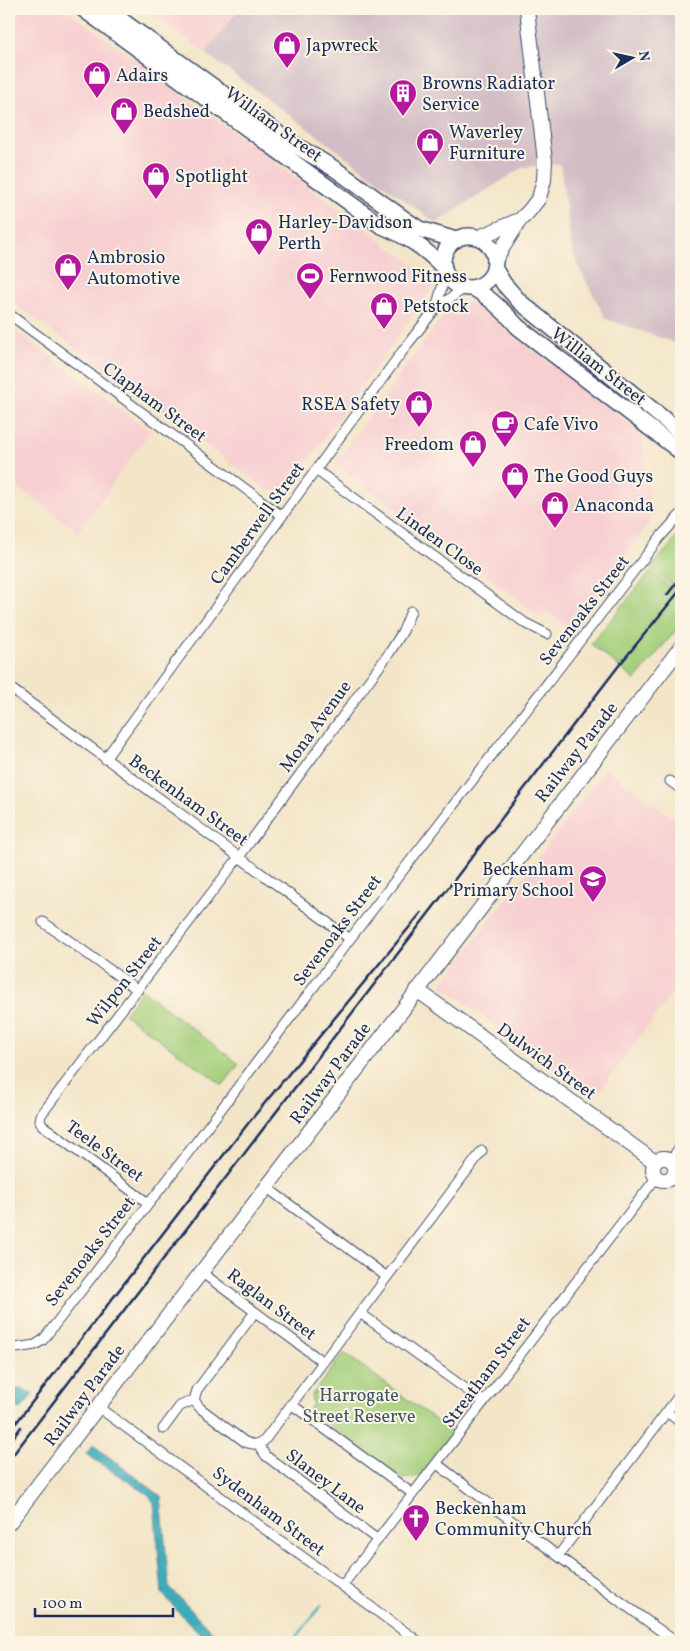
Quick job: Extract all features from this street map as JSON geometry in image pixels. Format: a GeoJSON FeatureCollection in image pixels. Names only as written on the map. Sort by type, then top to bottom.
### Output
{"type":"FeatureCollection","features":[{"type":"Feature","properties":{"kind":"main road","name":"William Street"},"geometry":{"type":"LineString","coordinates":[[83,9],[380,225],[404,235],[429,252],[445,270]]}},
{"type":"Feature","properties":{"kind":"main road","name":"William Street"},"geometry":{"type":"LineString","coordinates":[[106,9],[290,142],[335,168],[419,228],[456,240]]}},
{"type":"Feature","properties":{"kind":"main road"},"geometry":{"type":"LineString","coordinates":[[466,236],[477,238],[488,245],[493,252],[494,264],[491,276],[486,282],[469,288],[451,281],[445,270],[444,259],[446,250],[456,240],[466,236]]}},
{"type":"Feature","properties":{"kind":"main road","name":"William Street"},"geometry":{"type":"LineString","coordinates":[[494,264],[504,284],[520,302],[681,433]]}},
{"type":"Feature","properties":{"kind":"main road","name":"William Street"},"geometry":{"type":"LineString","coordinates":[[469,288],[486,295],[525,333],[681,452]]}},
{"type":"Feature","properties":{"kind":"street"},"geometry":{"type":"LineString","coordinates":[[494,264],[520,220],[538,198],[544,180],[546,161],[527,9]]}},
{"type":"Feature","properties":{"kind":"street"},"geometry":{"type":"LineString","coordinates":[[477,238],[520,220]]}},
{"type":"Feature","properties":{"kind":"street","name":"Camberwell Street"},"geometry":{"type":"LineString","coordinates":[[436,308],[445,270]]}},
{"type":"Feature","properties":{"kind":"street","name":"Camberwell Street"},"geometry":{"type":"LineString","coordinates":[[105,759],[407,345],[436,308],[469,288]]}},
{"type":"Feature","properties":{"kind":"street","name":"Clapham Street"},"geometry":{"type":"LineString","coordinates":[[9,314],[282,516]]}},
{"type":"Feature","properties":{"kind":"street","name":"Linden Close"},"geometry":{"type":"LineString","coordinates":[[316,470],[525,623],[548,634]]}},
{"type":"Feature","properties":{"kind":"street","name":"Sevenoaks Street"},"geometry":{"type":"LineString","coordinates":[[9,1349],[35,1345],[43,1340],[661,536],[681,514]]}},
{"type":"Feature","properties":{"kind":"street","name":"Mona Avenue"},"geometry":{"type":"LineString","coordinates":[[239,857],[390,652],[403,631],[411,611]]}},
{"type":"Feature","properties":{"kind":"street","name":"Railway Parade"},"geometry":{"type":"LineString","coordinates":[[9,1523],[681,646]]}},
{"type":"Feature","properties":{"kind":"street","name":"Beckenham Street"},"geometry":{"type":"LineString","coordinates":[[9,687],[350,939]]}},
{"type":"Feature","properties":{"kind":"street"},"geometry":{"type":"LineString","coordinates":[[670,781],[681,789]]}},
{"type":"Feature","properties":{"kind":"street","name":"Wilpon Street"},"geometry":{"type":"LineString","coordinates":[[42,1125],[40,1121],[41,1115],[239,857]]}},
{"type":"Feature","properties":{"kind":"street"},"geometry":{"type":"LineString","coordinates":[[43,922],[138,990]]}},
{"type":"Feature","properties":{"kind":"street","name":"Dulwich Street"},"geometry":{"type":"LineString","coordinates":[[417,990],[655,1162]]}},
{"type":"Feature","properties":{"kind":"street","name":"Teele Street"},"geometry":{"type":"LineString","coordinates":[[42,1125],[148,1203]]}},
{"type":"Feature","properties":{"kind":"street"},"geometry":{"type":"LineString","coordinates":[[671,1160],[681,1145]]}},
{"type":"Feature","properties":{"kind":"street"},"geometry":{"type":"LineString","coordinates":[[255,1312],[196,1390],[194,1400],[200,1408],[245,1442],[252,1445],[264,1441],[482,1151]]}},
{"type":"Feature","properties":{"kind":"street"},"geometry":{"type":"LineString","coordinates":[[664,1158],[671,1160],[675,1166],[677,1180],[666,1181],[656,1178],[653,1168],[655,1162],[664,1158]]}},
{"type":"Feature","properties":{"kind":"street","name":"Streatham Street"},"geometry":{"type":"LineString","coordinates":[[342,1586],[656,1178]]}},
{"type":"Feature","properties":{"kind":"street"},"geometry":{"type":"LineString","coordinates":[[266,1188],[387,1277]]}},
{"type":"Feature","properties":{"kind":"street","name":"Raglan Street"},"geometry":{"type":"LineString","coordinates":[[201,1272],[323,1362]]}},
{"type":"Feature","properties":{"kind":"street"},"geometry":{"type":"LineString","coordinates":[[360,1313],[484,1402]]}},
{"type":"Feature","properties":{"kind":"street"},"geometry":{"type":"LineString","coordinates":[[558,1556],[681,1394]]}},
{"type":"Feature","properties":{"kind":"street"},"geometry":{"type":"LineString","coordinates":[[163,1429],[180,1406],[194,1400]]}},
{"type":"Feature","properties":{"kind":"street"},"geometry":{"type":"LineString","coordinates":[[291,1404],[413,1494]]}},
{"type":"Feature","properties":{"kind":"street","name":"Sydenham Street"},"geometry":{"type":"LineString","coordinates":[[98,1407],[419,1642]]}},
{"type":"Feature","properties":{"kind":"street"},"geometry":{"type":"LineString","coordinates":[[667,1412],[681,1423]]}},
{"type":"Feature","properties":{"kind":"street","name":"Slaney Lane"},"geometry":{"type":"LineString","coordinates":[[258,1444],[266,1456],[378,1540]]}},
{"type":"Feature","properties":{"kind":"street"},"geometry":{"type":"LineString","coordinates":[[437,1464],[558,1556],[676,1642]]}},
{"type":"Feature","properties":{"kind":"shaded area"},"geometry":{"type":"Polygon","coordinates":[[[9,9],[66,9],[437,282],[287,489],[269,491],[9,299],[9,9]]]}},
{"type":"Feature","properties":{"kind":"shaded area"},"geometry":{"type":"Polygon","coordinates":[[[146,9],[239,9],[205,53],[146,9]]]}},
{"type":"Feature","properties":{"kind":"shaded area"},"geometry":{"type":"Polygon","coordinates":[[[239,9],[681,9],[681,345],[606,319],[578,266],[571,244],[560,164],[523,167],[436,223],[205,53],[239,9]]]}},
{"type":"Feature","properties":{"kind":"shaded area"},"geometry":{"type":"Polygon","coordinates":[[[453,302],[471,302],[642,434],[652,519],[571,630],[549,613],[542,618],[335,463],[453,302]]]}},
{"type":"Feature","properties":{"kind":"shaded area"},"geometry":{"type":"Polygon","coordinates":[[[9,326],[150,431],[78,532],[9,480],[9,326]]]}},
{"type":"Feature","properties":{"kind":"shaded area","name":"Beckenham Primary School"},"geometry":{"type":"Polygon","coordinates":[[[606,769],[681,824],[681,981],[594,1099],[441,985],[606,769]]]}},
{"type":"Feature","properties":{"kind":"green space"},"geometry":{"type":"Polygon","coordinates":[[[681,532],[681,593],[651,568],[681,532]]]}},
{"type":"Feature","properties":{"kind":"green space"},"geometry":{"type":"Polygon","coordinates":[[[651,571],[681,597],[681,624],[635,680],[591,644],[651,571]]]}},
{"type":"Feature","properties":{"kind":"green space"},"geometry":{"type":"Polygon","coordinates":[[[142,990],[239,1064],[223,1085],[124,1014],[142,990]]]}},
{"type":"Feature","properties":{"kind":"green space","name":"Harrogate Street Reserve"},"geometry":{"type":"Polygon","coordinates":[[[344,1353],[452,1432],[420,1476],[402,1479],[309,1410],[313,1404],[311,1396],[344,1353]]]}},
{"type":"Feature","properties":{"kind":"water"},"geometry":{"type":"Polygon","coordinates":[[[20,1389],[33,1394],[21,1409],[9,1404],[9,1390],[20,1389]]]}},
{"type":"Feature","properties":{"kind":"water"},"geometry":{"type":"Polygon","coordinates":[[[93,1445],[161,1496],[169,1587],[222,1642],[209,1642],[179,1613],[162,1593],[154,1503],[149,1495],[86,1454],[93,1445]]]}},
{"type":"Feature","properties":{"kind":"waterway"},"geometry":{"type":"LineString","coordinates":[[293,1642],[321,1605]]}},
{"type":"Feature","properties":{"kind":"railway"},"geometry":{"type":"LineString","coordinates":[[667,595],[681,577]]}},
{"type":"Feature","properties":{"kind":"railway"},"geometry":{"type":"LineString","coordinates":[[9,1460],[617,668],[681,589]]}},
{"type":"Feature","properties":{"kind":"railway"},"geometry":{"type":"LineString","coordinates":[[9,1432],[250,1121],[421,913]]}},
{"type":"Feature","properties":{"kind":"railway"},"geometry":{"type":"LineString","coordinates":[[9,1443],[21,1427]]}},
{"type":"Feature","properties":{"kind":"place","name":"Japwreck"},"geometry":{"type":"Point","coordinates":[287,69]}},
{"type":"Feature","properties":{"kind":"place","name":"Adairs"},"geometry":{"type":"Point","coordinates":[97,99]}},
{"type":"Feature","properties":{"kind":"place","name":"Browns Radiator Service"},"geometry":{"type":"Point","coordinates":[403,117]}},
{"type":"Feature","properties":{"kind":"place","name":"Bedshed"},"geometry":{"type":"Point","coordinates":[124,135]}},
{"type":"Feature","properties":{"kind":"place","name":"Waverley Furniture"},"geometry":{"type":"Point","coordinates":[430,166]}},
{"type":"Feature","properties":{"kind":"place","name":"Spotlight"},"geometry":{"type":"Point","coordinates":[156,200]}},
{"type":"Feature","properties":{"kind":"place","name":"Harley-Davidson Perth"},"geometry":{"type":"Point","coordinates":[259,256]}},
{"type":"Feature","properties":{"kind":"place","name":"Ambrosio Automotive"},"geometry":{"type":"Point","coordinates":[68,291]}},
{"type":"Feature","properties":{"kind":"place","name":"Fernwood Fitness"},"geometry":{"type":"Point","coordinates":[310,300]}},
{"type":"Feature","properties":{"kind":"place","name":"Petstock"},"geometry":{"type":"Point","coordinates":[384,330]}},
{"type":"Feature","properties":{"kind":"place","name":"RSEA Safety"},"geometry":{"type":"Point","coordinates":[419,428]}},
{"type":"Feature","properties":{"kind":"place","name":"Cafe Vivo"},"geometry":{"type":"Point","coordinates":[505,448]}},
{"type":"Feature","properties":{"kind":"place","name":"Freedom"},"geometry":{"type":"Point","coordinates":[473,468]}},
{"type":"Feature","properties":{"kind":"place","name":"The Good Guys"},"geometry":{"type":"Point","coordinates":[515,500]}},
{"type":"Feature","properties":{"kind":"place","name":"Anaconda"},"geometry":{"type":"Point","coordinates":[555,529]}},
{"type":"Feature","properties":{"kind":"place","name":"Beckenham Primary School"},"geometry":{"type":"Point","coordinates":[593,903]}},
{"type":"Feature","properties":{"kind":"place","name":"Beckenham Community Church"},"geometry":{"type":"Point","coordinates":[416,1542]}}]}
